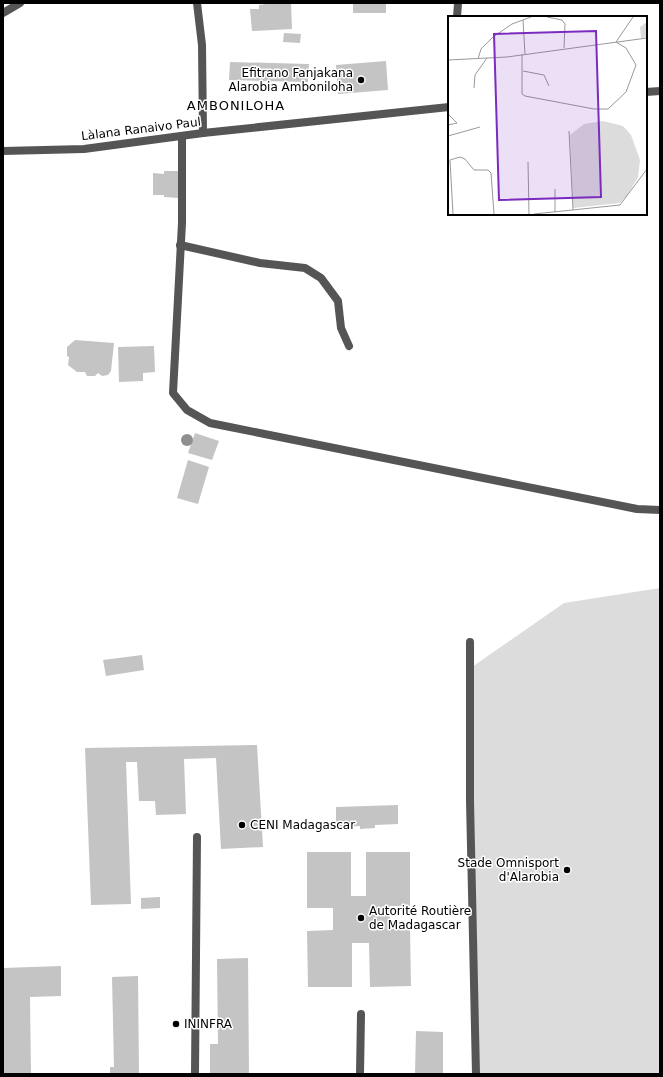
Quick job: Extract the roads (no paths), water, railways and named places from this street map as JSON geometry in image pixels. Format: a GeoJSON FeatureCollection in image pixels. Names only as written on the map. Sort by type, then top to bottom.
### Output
{"type":"FeatureCollection","features":[{"type":"Feature","properties":{"kind":"street"},"geometry":{"type":"LineString","coordinates":[[3,13],[20,3]]}},
{"type":"Feature","properties":{"kind":"street"},"geometry":{"type":"LineString","coordinates":[[197,3],[202,45],[203,133]]}},
{"type":"Feature","properties":{"kind":"street"},"geometry":{"type":"LineString","coordinates":[[457,16],[458,3]]}},
{"type":"Feature","properties":{"kind":"street"},"geometry":{"type":"LineString","coordinates":[[647,92],[660,90]]}},
{"type":"Feature","properties":{"kind":"street","name":"Làlana Ranaivo Paul"},"geometry":{"type":"LineString","coordinates":[[3,151],[84,149],[203,133],[448,107]]}},
{"type":"Feature","properties":{"kind":"street"},"geometry":{"type":"LineString","coordinates":[[182,136],[182,223],[173,393],[187,410],[210,423],[637,509],[660,510]]}},
{"type":"Feature","properties":{"kind":"street"},"geometry":{"type":"LineString","coordinates":[[180,245],[260,263],[305,268],[321,278],[338,301],[341,328],[349,346]]}},
{"type":"Feature","properties":{"kind":"street"},"geometry":{"type":"LineString","coordinates":[[470,642],[470,801],[476,1074]]}},
{"type":"Feature","properties":{"kind":"street"},"geometry":{"type":"LineString","coordinates":[[195,1074],[197,837]]}},
{"type":"Feature","properties":{"kind":"street"},"geometry":{"type":"LineString","coordinates":[[360,1074],[361,1014]]}},
{"type":"Feature","properties":{"kind":"place","name":"Efitrano Fanjakana Alarobia Amboniloha"},"geometry":{"type":"Point","coordinates":[361,80]}},
{"type":"Feature","properties":{"kind":"place","name":"CENI Madagascar"},"geometry":{"type":"Point","coordinates":[242,825]}},
{"type":"Feature","properties":{"kind":"place","name":"Stade Omnisport d'Alarobia"},"geometry":{"type":"Point","coordinates":[567,870]}},
{"type":"Feature","properties":{"kind":"place","name":"Autorité Routière de Madagascar"},"geometry":{"type":"Point","coordinates":[361,918]}},
{"type":"Feature","properties":{"kind":"place","name":"ININFRA"},"geometry":{"type":"Point","coordinates":[176,1024]}},
{"type":"Feature","properties":{"kind":"district","name":"AMBONILOHA"},"geometry":{"type":"Point","coordinates":[236,105]}}]}
